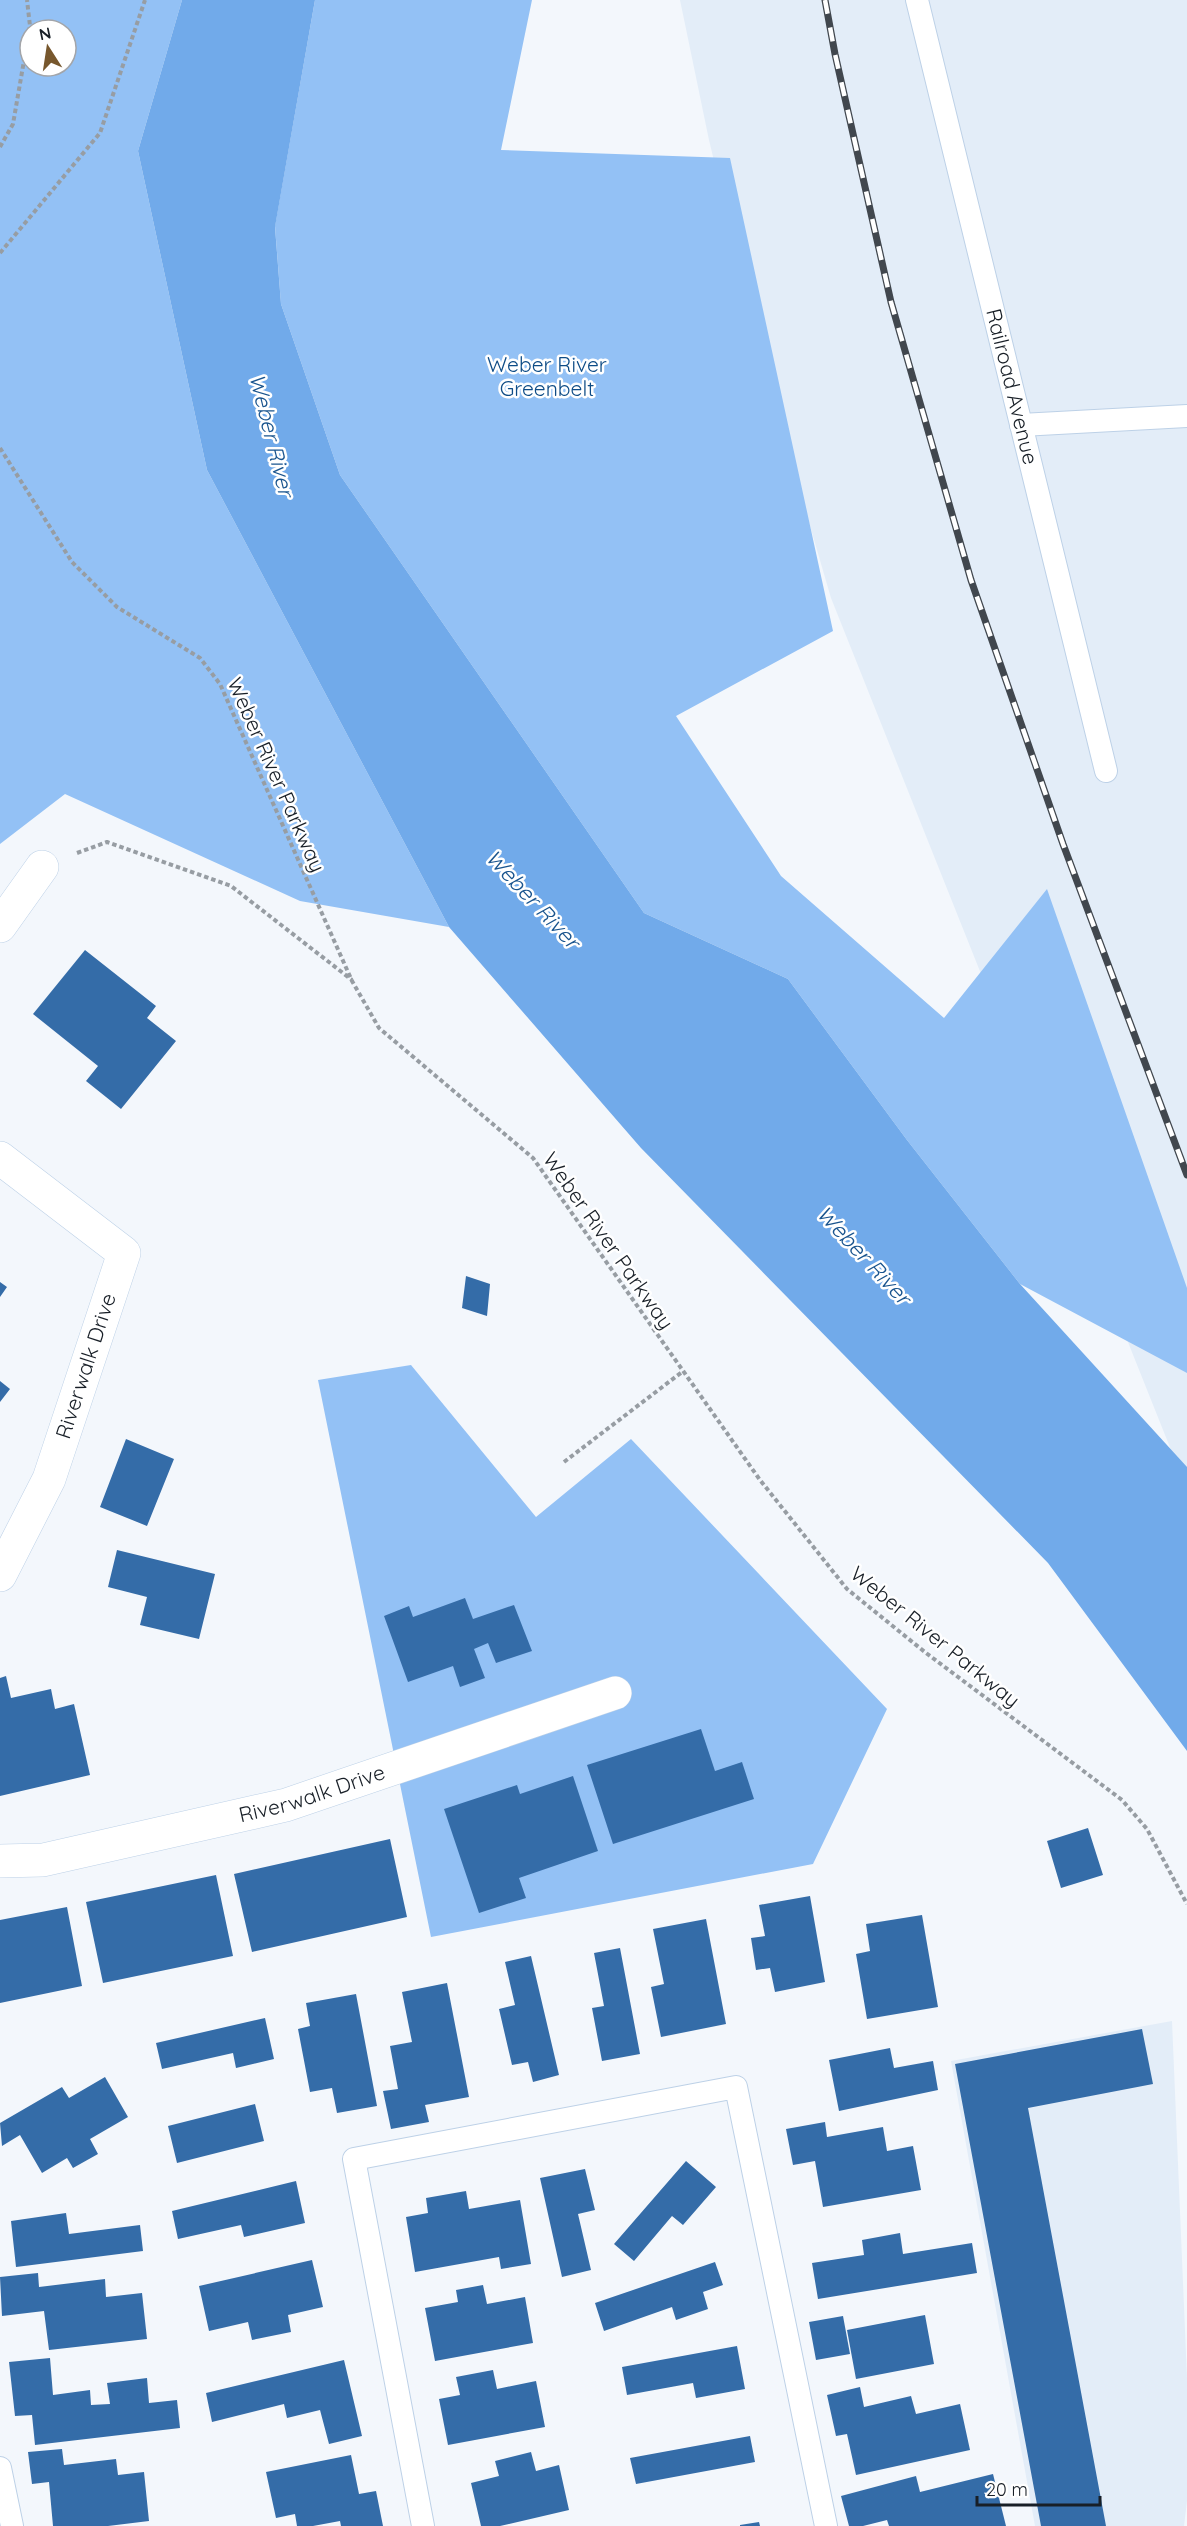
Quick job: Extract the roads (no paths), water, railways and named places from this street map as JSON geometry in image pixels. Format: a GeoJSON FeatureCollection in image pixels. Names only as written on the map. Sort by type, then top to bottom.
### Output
{"type":"FeatureCollection","features":[{"type":"Feature","properties":{"kind":"street"},"geometry":{"type":"LineString","coordinates":[[0,926],[42,867]]}},
{"type":"Feature","properties":{"kind":"street","name":"Riverwalk Drive"},"geometry":{"type":"LineString","coordinates":[[0,1158],[124,1253],[50,1479],[0,1575]]}},
{"type":"Feature","properties":{"kind":"street","name":"Riverwalk Drive"},"geometry":{"type":"LineString","coordinates":[[0,1861],[44,1860],[286,1805],[615,1693]]}},
{"type":"Feature","properties":{"kind":"lane","name":"Railroad Avenue"},"geometry":{"type":"LineString","coordinates":[[918,0],[1106,771]]}},
{"type":"Feature","properties":{"kind":"lane"},"geometry":{"type":"LineString","coordinates":[[1021,425],[1187,416]]}},
{"type":"Feature","properties":{"kind":"lane"},"geometry":{"type":"LineString","coordinates":[[423,2526],[354,2159],[736,2087],[826,2526]]}},
{"type":"Feature","properties":{"kind":"lane"},"geometry":{"type":"LineString","coordinates":[[0,2469],[12,2526]]}},
{"type":"Feature","properties":{"kind":"water","name":"Weber River"},"geometry":{"type":"Polygon","coordinates":[[[182,0],[315,0],[275,227],[281,304],[340,475],[644,913],[788,979],[907,1140],[1020,1284],[1187,1467],[1187,1751],[1048,1563],[641,1148],[449,927],[207,470],[138,151],[182,0]]]}},
{"type":"Feature","properties":{"kind":"railway"},"geometry":{"type":"LineString","coordinates":[[825,0],[891,302],[971,580],[1063,844],[1187,1175]]}},
{"type":"Feature","properties":{"kind":"park label","name":"Weber River Greenbelt"},"geometry":{"type":"Point","coordinates":[547,377]}}]}
